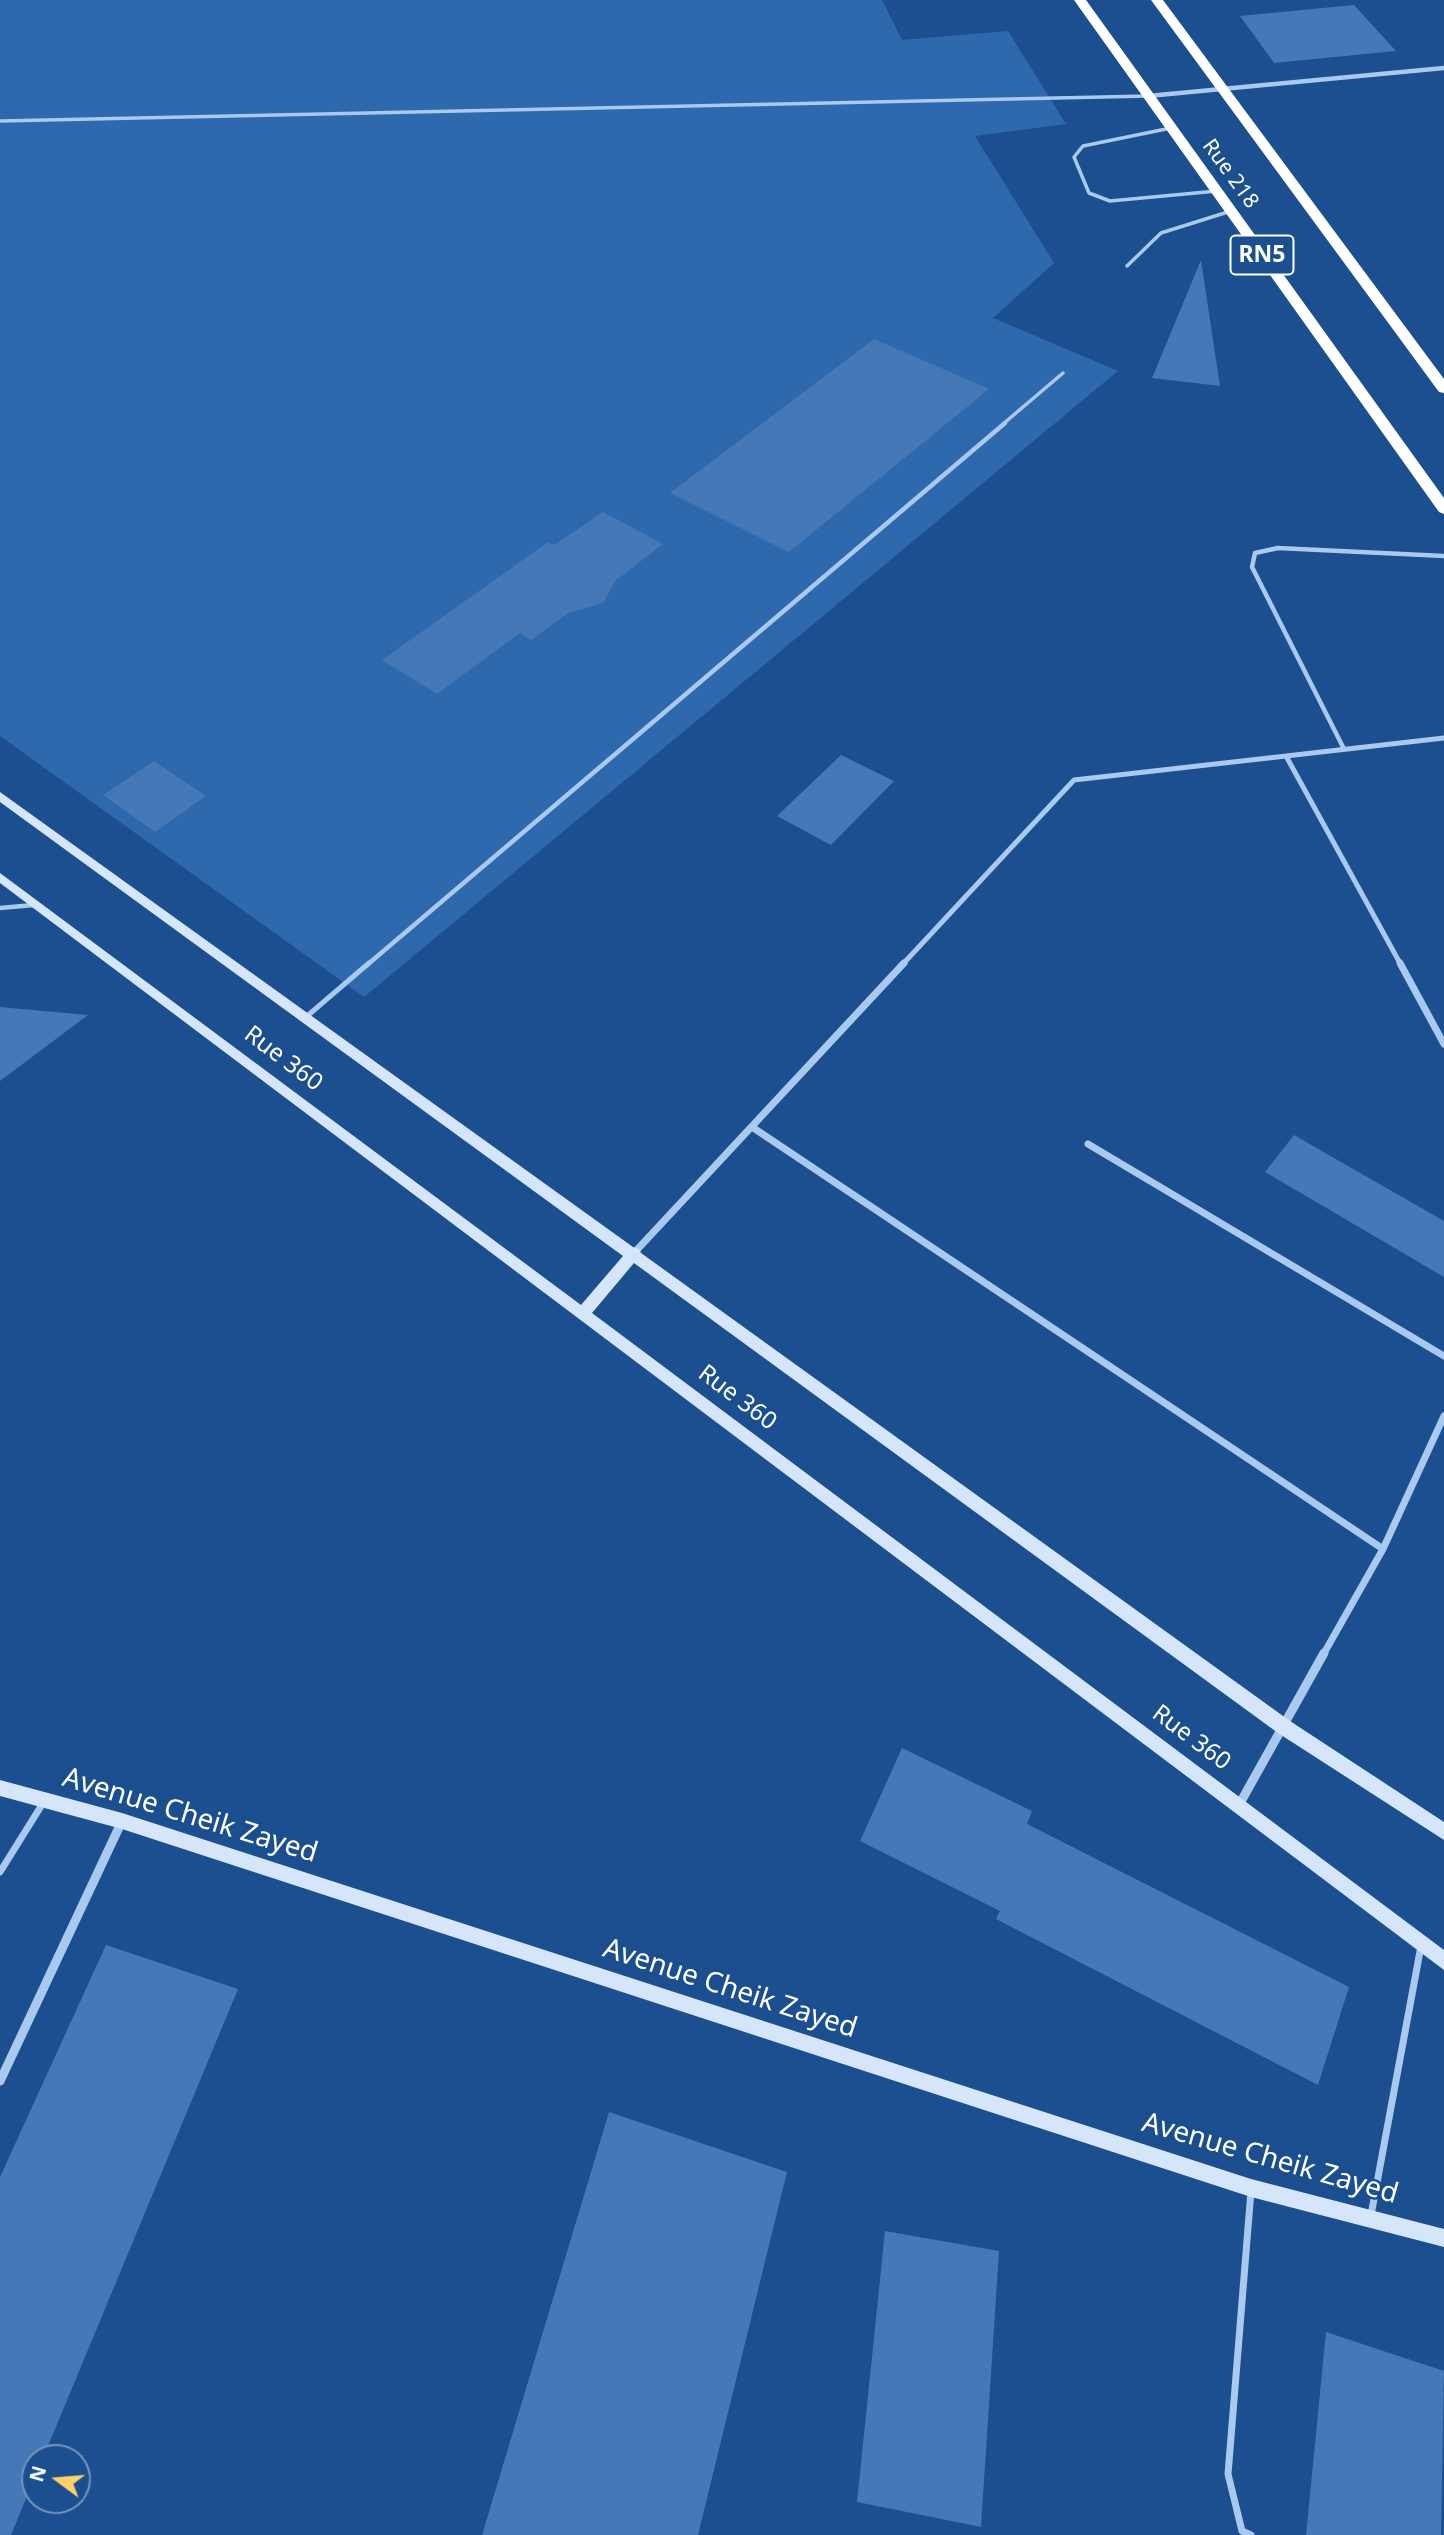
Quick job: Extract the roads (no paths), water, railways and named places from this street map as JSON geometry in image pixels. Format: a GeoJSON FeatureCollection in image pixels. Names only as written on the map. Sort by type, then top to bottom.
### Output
{"type":"FeatureCollection","features":[{"type":"Feature","properties":{"kind":"highway","name":"Rue 218"},"geometry":{"type":"LineString","coordinates":[[1080,0],[1444,509]]}},
{"type":"Feature","properties":{"kind":"highway","name":"Rue 218"},"geometry":{"type":"LineString","coordinates":[[1157,0],[1444,389]]}},
{"type":"Feature","properties":{"kind":"main road","name":"Rue 360"},"geometry":{"type":"LineString","coordinates":[[0,796],[634,1253],[1284,1727],[1444,1832]]}},
{"type":"Feature","properties":{"kind":"main road","name":"Rue 360"},"geometry":{"type":"LineString","coordinates":[[0,877],[1444,1961]]}},
{"type":"Feature","properties":{"kind":"main road"},"geometry":{"type":"LineString","coordinates":[[583,1313],[634,1253]]}},
{"type":"Feature","properties":{"kind":"main road","name":"Avenue Cheik Zayed"},"geometry":{"type":"LineString","coordinates":[[0,1788],[122,1821],[1251,2188],[1444,2238]]}},
{"type":"Feature","properties":{"kind":"street"},"geometry":{"type":"LineString","coordinates":[[1149,96],[1444,68]]}},
{"type":"Feature","properties":{"kind":"street"},"geometry":{"type":"LineString","coordinates":[[634,1253],[1074,780],[1444,738]]}},
{"type":"Feature","properties":{"kind":"street"},"geometry":{"type":"LineString","coordinates":[[1286,756],[1444,1045]]}},
{"type":"Feature","properties":{"kind":"street"},"geometry":{"type":"LineString","coordinates":[[751,1127],[1383,1549]]}},
{"type":"Feature","properties":{"kind":"street"},"geometry":{"type":"LineString","coordinates":[[1088,1144],[1444,1356]]}},
{"type":"Feature","properties":{"kind":"street"},"geometry":{"type":"LineString","coordinates":[[1239,1805],[1383,1549],[1444,1416]]}},
{"type":"Feature","properties":{"kind":"street"},"geometry":{"type":"LineString","coordinates":[[0,2081],[122,1821]]}},
{"type":"Feature","properties":{"kind":"lane"},"geometry":{"type":"LineString","coordinates":[[0,121],[1149,96]]}},
{"type":"Feature","properties":{"kind":"lane"},"geometry":{"type":"LineString","coordinates":[[1171,128],[1083,146],[1074,158],[1089,193],[1110,201],[1217,191]]}},
{"type":"Feature","properties":{"kind":"lane"},"geometry":{"type":"LineString","coordinates":[[1127,266],[1143,244],[1158,232],[1231,211]]}},
{"type":"Feature","properties":{"kind":"lane"},"geometry":{"type":"LineString","coordinates":[[306,1017],[1063,373]]}},
{"type":"Feature","properties":{"kind":"lane"},"geometry":{"type":"LineString","coordinates":[[1344,749],[1252,567],[1255,553],[1278,548],[1444,556]]}},
{"type":"Feature","properties":{"kind":"lane"},"geometry":{"type":"LineString","coordinates":[[0,908],[37,905]]}},
{"type":"Feature","properties":{"kind":"lane"},"geometry":{"type":"LineString","coordinates":[[0,1872],[44,1800]]}},
{"type":"Feature","properties":{"kind":"lane"},"geometry":{"type":"LineString","coordinates":[[1370,2218],[1422,1944]]}},
{"type":"Feature","properties":{"kind":"lane"},"geometry":{"type":"LineString","coordinates":[[1251,2188],[1228,2474],[1242,2530],[1251,2535]]}}]}
